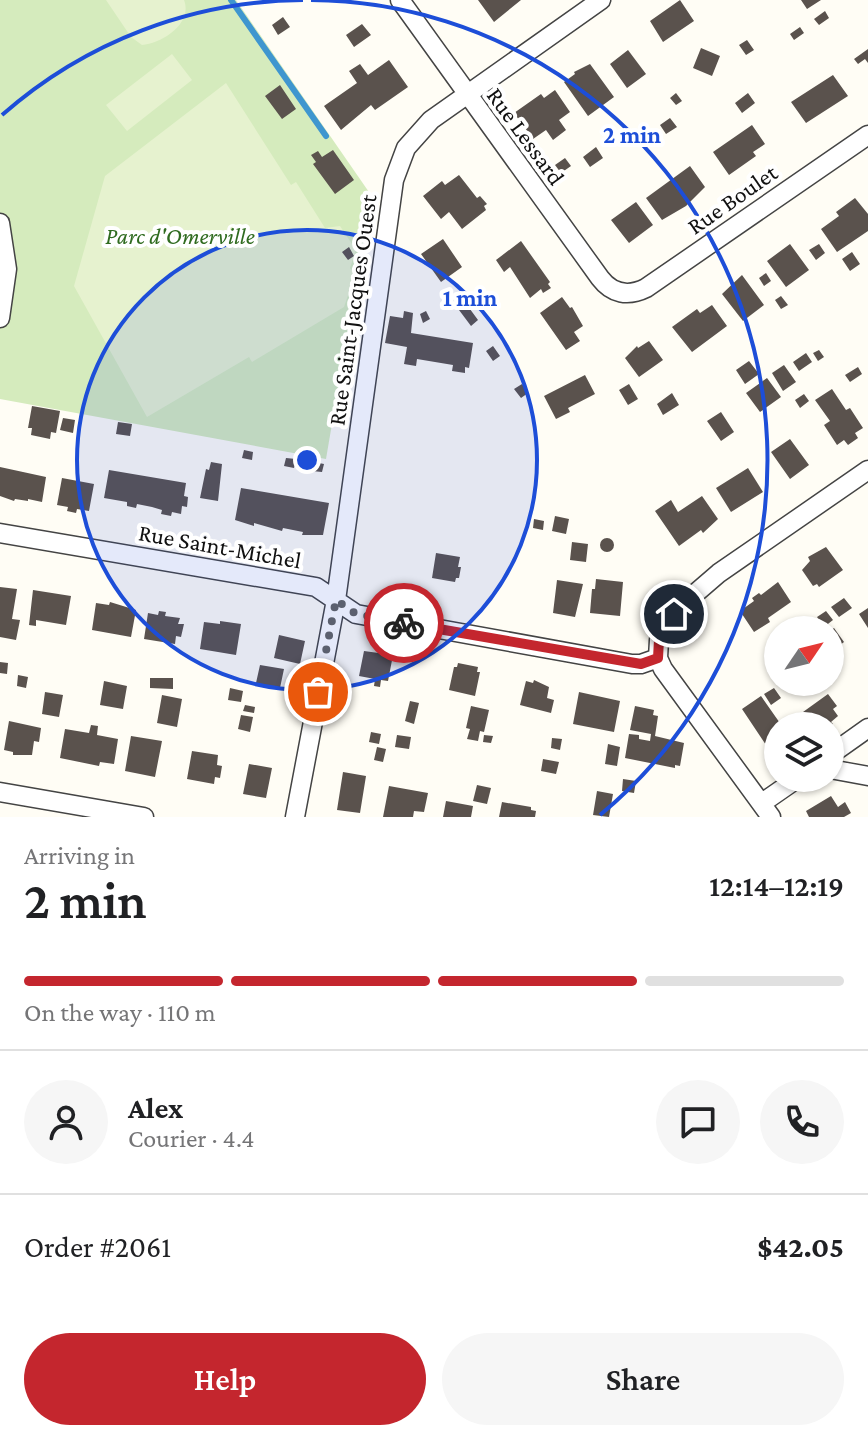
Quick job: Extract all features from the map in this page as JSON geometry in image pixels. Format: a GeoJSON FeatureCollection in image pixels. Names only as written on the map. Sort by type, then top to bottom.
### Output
{"type":"FeatureCollection","features":[{"type":"Feature","properties":{"kind":"street","name":"Rue Lessard"},"geometry":{"type":"LineString","coordinates":[[400,0],[605,285],[620,293]]}},
{"type":"Feature","properties":{"kind":"street","name":"Rue Saint-Jacques Ouest"},"geometry":{"type":"LineString","coordinates":[[295,817],[336,600],[394,180],[406,148],[431,120],[601,0]]}},
{"type":"Feature","properties":{"kind":"street","name":"Rue Boulet"},"geometry":{"type":"LineString","coordinates":[[620,293],[634,294],[646,288],[868,135]]}},
{"type":"Feature","properties":{"kind":"street"},"geometry":{"type":"LineString","coordinates":[[0,223],[7,269],[0,318]]}},
{"type":"Feature","properties":{"kind":"street"},"geometry":{"type":"LineString","coordinates":[[784,792],[767,810],[663,669],[658,658],[659,640],[693,594],[868,470]]}},
{"type":"Feature","properties":{"kind":"street","name":"Rue Saint-Michel"},"geometry":{"type":"LineString","coordinates":[[0,533],[316,587],[356,614],[632,664],[658,658]]}},
{"type":"Feature","properties":{"kind":"street"},"geometry":{"type":"LineString","coordinates":[[844,745],[868,728]]}},
{"type":"Feature","properties":{"kind":"street"},"geometry":{"type":"LineString","coordinates":[[844,772],[868,776]]}},
{"type":"Feature","properties":{"kind":"street"},"geometry":{"type":"LineString","coordinates":[[0,792],[144,817]]}},
{"type":"Feature","properties":{"kind":"green space","name":"Parc d'Omerville"},"geometry":{"type":"Polygon","coordinates":[[[0,0],[236,0],[371,195],[326,459],[0,399],[0,0]]]}},
{"type":"Feature","properties":{"kind":"green space"},"geometry":{"type":"Polygon","coordinates":[[[106,0],[184,0],[186,8],[180,24],[167,36],[142,45],[131,37],[106,0]]]}},
{"type":"Feature","properties":{"kind":"green space"},"geometry":{"type":"Polygon","coordinates":[[[172,54],[192,80],[127,131],[106,105],[172,54]]]}},
{"type":"Feature","properties":{"kind":"green space"},"geometry":{"type":"Polygon","coordinates":[[[226,83],[291,185],[296,182],[325,228],[340,226],[356,250],[350,268],[355,275],[344,307],[252,362],[249,357],[147,417],[74,286],[105,176],[226,83]]]}},
{"type":"Feature","properties":{"kind":"building"},"geometry":{"type":"Polygon","coordinates":[[[478,0],[521,0],[494,22],[478,0]]]}},
{"type":"Feature","properties":{"kind":"building"},"geometry":{"type":"Polygon","coordinates":[[[680,0],[694,21],[663,42],[650,21],[680,0]]]}},
{"type":"Feature","properties":{"kind":"building"},"geometry":{"type":"Polygon","coordinates":[[[801,0],[821,0],[807,9],[801,0]]]}},
{"type":"Feature","properties":{"kind":"building"},"geometry":{"type":"Polygon","coordinates":[[[825,11],[829,18],[819,25],[814,19],[825,11]]]}},
{"type":"Feature","properties":{"kind":"building"},"geometry":{"type":"Polygon","coordinates":[[[283,17],[290,27],[278,35],[272,25],[283,17]]]}},
{"type":"Feature","properties":{"kind":"building"},"geometry":{"type":"Polygon","coordinates":[[[362,24],[371,35],[354,47],[346,35],[362,24]]]}},
{"type":"Feature","properties":{"kind":"building"},"geometry":{"type":"Polygon","coordinates":[[[800,27],[804,33],[794,40],[790,34],[800,27]]]}},
{"type":"Feature","properties":{"kind":"building"},"geometry":{"type":"Polygon","coordinates":[[[747,40],[754,50],[746,55],[739,45],[747,40]]]}},
{"type":"Feature","properties":{"kind":"building"},"geometry":{"type":"Polygon","coordinates":[[[701,48],[720,56],[712,76],[693,68],[701,48]]]}},
{"type":"Feature","properties":{"kind":"building"},"geometry":{"type":"Polygon","coordinates":[[[868,49],[868,63],[865,59],[858,64],[854,59],[868,49]]]}},
{"type":"Feature","properties":{"kind":"building"},"geometry":{"type":"Polygon","coordinates":[[[628,50],[646,74],[627,88],[610,64],[628,50]]]}},
{"type":"Feature","properties":{"kind":"building"},"geometry":{"type":"Polygon","coordinates":[[[389,60],[408,87],[375,110],[371,105],[341,130],[324,106],[357,83],[349,71],[360,64],[368,75],[389,60]]]}},
{"type":"Feature","properties":{"kind":"building"},"geometry":{"type":"Polygon","coordinates":[[[590,64],[614,97],[588,116],[564,82],[574,72],[590,64]]]}},
{"type":"Feature","properties":{"kind":"building"},"geometry":{"type":"Polygon","coordinates":[[[833,75],[848,96],[806,123],[791,102],[833,75]]]}},
{"type":"Feature","properties":{"kind":"building"},"geometry":{"type":"Polygon","coordinates":[[[280,85],[296,109],[282,119],[265,96],[280,85]]]}},
{"type":"Feature","properties":{"kind":"building"},"geometry":{"type":"Polygon","coordinates":[[[555,90],[570,112],[559,120],[566,130],[553,140],[546,130],[533,139],[514,113],[541,94],[544,98],[555,90]]]}},
{"type":"Feature","properties":{"kind":"building"},"geometry":{"type":"Polygon","coordinates":[[[676,93],[682,101],[676,105],[670,98],[676,93]]]}},
{"type":"Feature","properties":{"kind":"building"},"geometry":{"type":"Polygon","coordinates":[[[748,93],[755,103],[742,113],[735,103],[748,93]]]}},
{"type":"Feature","properties":{"kind":"building"},"geometry":{"type":"Polygon","coordinates":[[[670,118],[677,127],[666,134],[660,125],[670,118]]]}},
{"type":"Feature","properties":{"kind":"building"},"geometry":{"type":"Polygon","coordinates":[[[752,125],[765,144],[753,152],[756,156],[729,175],[713,152],[752,125]]]}},
{"type":"Feature","properties":{"kind":"building"},"geometry":{"type":"Polygon","coordinates":[[[596,147],[603,158],[590,167],[583,157],[596,147]]]}},
{"type":"Feature","properties":{"kind":"building"},"geometry":{"type":"Polygon","coordinates":[[[333,150],[354,180],[335,194],[313,164],[316,162],[311,155],[318,151],[322,157],[333,150]]]}},
{"type":"Feature","properties":{"kind":"building"},"geometry":{"type":"Polygon","coordinates":[[[565,158],[571,166],[561,173],[555,165],[565,158]]]}},
{"type":"Feature","properties":{"kind":"building"},"geometry":{"type":"Polygon","coordinates":[[[690,166],[705,187],[686,206],[662,220],[646,198],[690,166]]]}},
{"type":"Feature","properties":{"kind":"building"},"geometry":{"type":"Polygon","coordinates":[[[459,175],[477,198],[480,196],[487,204],[484,206],[486,210],[462,229],[449,212],[441,219],[423,196],[442,181],[445,185],[459,175]]]}},
{"type":"Feature","properties":{"kind":"building"},"geometry":{"type":"Polygon","coordinates":[[[855,198],[868,214],[868,231],[837,252],[821,229],[839,216],[836,212],[855,198]]]}},
{"type":"Feature","properties":{"kind":"building"},"geometry":{"type":"Polygon","coordinates":[[[636,202],[653,225],[629,243],[611,220],[636,202]]]}},
{"type":"Feature","properties":{"kind":"building"},"geometry":{"type":"Polygon","coordinates":[[[443,239],[462,267],[441,282],[421,254],[443,239]]]}},
{"type":"Feature","properties":{"kind":"building"},"geometry":{"type":"Polygon","coordinates":[[[521,241],[551,288],[543,293],[541,289],[530,298],[510,267],[504,272],[496,260],[521,241]]]}},
{"type":"Feature","properties":{"kind":"building"},"geometry":{"type":"Polygon","coordinates":[[[790,244],[809,270],[786,287],[767,261],[790,244]]]}},
{"type":"Feature","properties":{"kind":"building"},"geometry":{"type":"Polygon","coordinates":[[[819,244],[825,253],[816,260],[809,250],[819,244]]]}},
{"type":"Feature","properties":{"kind":"building"},"geometry":{"type":"Polygon","coordinates":[[[349,247],[354,256],[348,260],[342,252],[349,247]]]}},
{"type":"Feature","properties":{"kind":"building"},"geometry":{"type":"Polygon","coordinates":[[[852,252],[860,264],[850,271],[842,259],[852,252]]]}},
{"type":"Feature","properties":{"kind":"building"},"geometry":{"type":"Polygon","coordinates":[[[766,273],[771,281],[764,286],[759,278],[766,273]]]}},
{"type":"Feature","properties":{"kind":"building"},"geometry":{"type":"Polygon","coordinates":[[[742,275],[764,305],[743,321],[722,294],[742,275]]]}},
{"type":"Feature","properties":{"kind":"building"},"geometry":{"type":"Polygon","coordinates":[[[781,296],[788,305],[781,309],[775,300],[781,296]]]}},
{"type":"Feature","properties":{"kind":"building"},"geometry":{"type":"Polygon","coordinates":[[[562,297],[583,326],[574,332],[580,341],[566,350],[540,313],[562,297]]]}},
{"type":"Feature","properties":{"kind":"building"},"geometry":{"type":"Polygon","coordinates":[[[467,305],[478,320],[471,326],[459,310],[467,305]]]}},
{"type":"Feature","properties":{"kind":"building"},"geometry":{"type":"Polygon","coordinates":[[[712,305],[727,326],[692,352],[672,327],[697,309],[700,313],[712,305]]]}},
{"type":"Feature","properties":{"kind":"building"},"geometry":{"type":"Polygon","coordinates":[[[404,311],[413,313],[411,333],[473,343],[469,368],[465,367],[465,373],[452,371],[453,365],[417,359],[416,366],[404,364],[407,347],[385,343],[390,316],[403,318],[404,311]]]}},
{"type":"Feature","properties":{"kind":"building"},"geometry":{"type":"Polygon","coordinates":[[[426,311],[430,319],[423,323],[420,314],[426,311]]]}},
{"type":"Feature","properties":{"kind":"building"},"geometry":{"type":"Polygon","coordinates":[[[649,341],[663,360],[639,377],[625,358],[637,346],[649,341]]]}},
{"type":"Feature","properties":{"kind":"building"},"geometry":{"type":"Polygon","coordinates":[[[493,346],[500,356],[493,361],[486,351],[493,346]]]}},
{"type":"Feature","properties":{"kind":"building"},"geometry":{"type":"Polygon","coordinates":[[[819,350],[824,357],[818,361],[813,353],[819,350]]]}},
{"type":"Feature","properties":{"kind":"building"},"geometry":{"type":"Polygon","coordinates":[[[806,353],[812,362],[799,371],[793,362],[806,353]]]}},
{"type":"Feature","properties":{"kind":"building"},"geometry":{"type":"Polygon","coordinates":[[[749,361],[759,374],[745,384],[736,370],[749,361]]]}},
{"type":"Feature","properties":{"kind":"building"},"geometry":{"type":"Polygon","coordinates":[[[784,365],[796,382],[783,391],[772,373],[784,365]]]}},
{"type":"Feature","properties":{"kind":"building"},"geometry":{"type":"Polygon","coordinates":[[[858,367],[862,374],[850,382],[845,375],[858,367]]]}},
{"type":"Feature","properties":{"kind":"building"},"geometry":{"type":"Polygon","coordinates":[[[585,375],[595,394],[568,408],[570,412],[556,419],[544,396],[585,375]]]}},
{"type":"Feature","properties":{"kind":"building"},"geometry":{"type":"Polygon","coordinates":[[[767,378],[781,397],[760,412],[746,393],[767,378]]]}},
{"type":"Feature","properties":{"kind":"building"},"geometry":{"type":"Polygon","coordinates":[[[522,384],[528,393],[521,398],[514,389],[522,384]]]}},
{"type":"Feature","properties":{"kind":"building"},"geometry":{"type":"Polygon","coordinates":[[[629,384],[638,399],[628,405],[619,390],[629,384]]]}},
{"type":"Feature","properties":{"kind":"building"},"geometry":{"type":"Polygon","coordinates":[[[832,389],[863,428],[855,433],[858,438],[848,445],[844,440],[837,445],[824,425],[830,421],[815,400],[832,389]]]}},
{"type":"Feature","properties":{"kind":"building"},"geometry":{"type":"Polygon","coordinates":[[[672,393],[679,405],[663,415],[657,404],[672,393]]]}},
{"type":"Feature","properties":{"kind":"building"},"geometry":{"type":"Polygon","coordinates":[[[804,394],[809,401],[800,408],[795,400],[804,394]]]}},
{"type":"Feature","properties":{"kind":"building"},"geometry":{"type":"Polygon","coordinates":[[[32,406],[60,411],[56,433],[51,432],[50,439],[31,435],[32,428],[28,428],[32,406]]]}},
{"type":"Feature","properties":{"kind":"building"},"geometry":{"type":"Polygon","coordinates":[[[721,412],[734,432],[721,441],[707,421],[721,412]]]}},
{"type":"Feature","properties":{"kind":"building"},"geometry":{"type":"Polygon","coordinates":[[[63,418],[75,420],[73,433],[60,430],[63,418]]]}},
{"type":"Feature","properties":{"kind":"building"},"geometry":{"type":"Polygon","coordinates":[[[118,422],[132,424],[130,436],[116,434],[118,422]]]}},
{"type":"Feature","properties":{"kind":"building"},"geometry":{"type":"Polygon","coordinates":[[[790,439],[809,465],[790,479],[771,452],[790,439]]]}},
{"type":"Feature","properties":{"kind":"building"},"geometry":{"type":"Polygon","coordinates":[[[244,450],[253,452],[252,460],[242,458],[244,450]]]}},
{"type":"Feature","properties":{"kind":"building"},"geometry":{"type":"Polygon","coordinates":[[[286,458],[296,459],[294,468],[284,466],[286,458]]]}},
{"type":"Feature","properties":{"kind":"building"},"geometry":{"type":"Polygon","coordinates":[[[211,462],[222,464],[218,501],[200,498],[206,469],[209,470],[211,462]]]}},
{"type":"Feature","properties":{"kind":"building"},"geometry":{"type":"Polygon","coordinates":[[[314,462],[324,464],[322,472],[312,471],[314,462]]]}},
{"type":"Feature","properties":{"kind":"building"},"geometry":{"type":"Polygon","coordinates":[[[0,467],[46,477],[42,502],[28,499],[14,501],[0,496],[0,467]]]}},
{"type":"Feature","properties":{"kind":"building"},"geometry":{"type":"Polygon","coordinates":[[[748,468],[763,492],[731,512],[716,488],[748,468]]]}},
{"type":"Feature","properties":{"kind":"building"},"geometry":{"type":"Polygon","coordinates":[[[109,470],[186,483],[184,496],[188,497],[187,507],[182,506],[181,514],[172,512],[171,516],[161,514],[162,510],[152,507],[137,504],[136,508],[127,506],[127,502],[104,498],[109,470]]]}},
{"type":"Feature","properties":{"kind":"building"},"geometry":{"type":"Polygon","coordinates":[[[62,478],[94,484],[89,511],[77,509],[76,513],[67,511],[68,507],[57,505],[62,478]]]}},
{"type":"Feature","properties":{"kind":"building"},"geometry":{"type":"Polygon","coordinates":[[[241,488],[329,503],[323,535],[302,535],[303,532],[283,528],[282,531],[235,520],[241,488]]]}},
{"type":"Feature","properties":{"kind":"building"},"geometry":{"type":"Polygon","coordinates":[[[702,496],[718,519],[703,533],[701,530],[679,546],[655,511],[671,500],[678,512],[702,496]]]}},
{"type":"Feature","properties":{"kind":"building"},"geometry":{"type":"Polygon","coordinates":[[[555,516],[569,519],[566,534],[552,531],[555,516]]]}},
{"type":"Feature","properties":{"kind":"building"},"geometry":{"type":"Polygon","coordinates":[[[534,519],[544,521],[543,530],[533,528],[534,519]]]}},
{"type":"Feature","properties":{"kind":"building"},"geometry":{"type":"Polygon","coordinates":[[[607,538],[614,545],[607,552],[600,545],[607,538]]]}},
{"type":"Feature","properties":{"kind":"building"},"geometry":{"type":"Polygon","coordinates":[[[572,542],[588,544],[586,562],[570,560],[572,542]]]}},
{"type":"Feature","properties":{"kind":"building"},"geometry":{"type":"Polygon","coordinates":[[[826,547],[843,570],[819,587],[817,584],[813,586],[802,570],[810,561],[808,557],[826,547]]]}},
{"type":"Feature","properties":{"kind":"building"},"geometry":{"type":"Polygon","coordinates":[[[436,553],[460,557],[459,578],[455,582],[432,578],[436,553]]]}},
{"type":"Feature","properties":{"kind":"building"},"geometry":{"type":"Polygon","coordinates":[[[596,579],[623,582],[620,616],[590,613],[596,579]]]}},
{"type":"Feature","properties":{"kind":"building"},"geometry":{"type":"Polygon","coordinates":[[[557,580],[583,584],[575,617],[553,613],[557,580]]]}},
{"type":"Feature","properties":{"kind":"building"},"geometry":{"type":"Polygon","coordinates":[[[778,582],[791,602],[771,616],[764,616],[764,626],[754,632],[740,611],[754,601],[752,598],[759,593],[761,595],[778,582]]]}},
{"type":"Feature","properties":{"kind":"building"},"geometry":{"type":"Polygon","coordinates":[[[0,587],[17,589],[12,619],[20,620],[16,640],[0,637],[0,587]]]}},
{"type":"Feature","properties":{"kind":"building"},"geometry":{"type":"Polygon","coordinates":[[[33,590],[71,596],[66,625],[36,620],[36,626],[29,625],[33,590]]]}},
{"type":"Feature","properties":{"kind":"building"},"geometry":{"type":"Polygon","coordinates":[[[844,598],[852,608],[838,616],[831,607],[844,598]]]}},
{"type":"Feature","properties":{"kind":"building"},"geometry":{"type":"Polygon","coordinates":[[[110,602],[136,610],[131,637],[92,630],[96,603],[109,605],[110,602]]]}},
{"type":"Feature","properties":{"kind":"building"},"geometry":{"type":"Polygon","coordinates":[[[868,608],[868,628],[859,614],[868,608]]]}},
{"type":"Feature","properties":{"kind":"building"},"geometry":{"type":"Polygon","coordinates":[[[159,611],[166,612],[165,616],[180,618],[178,624],[184,624],[181,637],[176,636],[175,644],[144,639],[148,613],[158,615],[159,611]]]}},
{"type":"Feature","properties":{"kind":"building"},"geometry":{"type":"Polygon","coordinates":[[[220,621],[241,624],[236,655],[200,649],[204,622],[220,624],[220,621]]]}},
{"type":"Feature","properties":{"kind":"building"},"geometry":{"type":"Polygon","coordinates":[[[279,635],[305,641],[300,664],[274,658],[279,635]]]}},
{"type":"Feature","properties":{"kind":"building"},"geometry":{"type":"Polygon","coordinates":[[[364,651],[393,655],[388,681],[381,680],[380,687],[374,686],[375,679],[359,676],[364,651]]]}},
{"type":"Feature","properties":{"kind":"building"},"geometry":{"type":"Polygon","coordinates":[[[0,662],[8,663],[7,674],[0,673],[0,662]]]}},
{"type":"Feature","properties":{"kind":"building"},"geometry":{"type":"Polygon","coordinates":[[[458,663],[478,667],[477,672],[480,672],[475,696],[449,690],[454,667],[458,663]]]}},
{"type":"Feature","properties":{"kind":"building"},"geometry":{"type":"Polygon","coordinates":[[[260,665],[284,669],[280,688],[256,683],[260,665]]]}},
{"type":"Feature","properties":{"kind":"building"},"geometry":{"type":"Polygon","coordinates":[[[18,675],[28,677],[26,688],[17,686],[18,675]]]}},
{"type":"Feature","properties":{"kind":"building"},"geometry":{"type":"Polygon","coordinates":[[[150,678],[173,678],[173,689],[150,688],[150,678]]]}},
{"type":"Feature","properties":{"kind":"building"},"geometry":{"type":"Polygon","coordinates":[[[534,680],[549,687],[547,698],[554,700],[551,713],[520,705],[526,681],[533,683],[534,680]]]}},
{"type":"Feature","properties":{"kind":"building"},"geometry":{"type":"Polygon","coordinates":[[[104,681],[127,686],[123,709],[100,705],[104,681]]]}},
{"type":"Feature","properties":{"kind":"building"},"geometry":{"type":"Polygon","coordinates":[[[230,688],[243,691],[241,702],[228,700],[230,688]]]}},
{"type":"Feature","properties":{"kind":"building"},"geometry":{"type":"Polygon","coordinates":[[[45,692],[63,695],[59,717],[42,714],[45,692]]]}},
{"type":"Feature","properties":{"kind":"building"},"geometry":{"type":"Polygon","coordinates":[[[579,692],[620,701],[614,732],[573,724],[579,692]]]}},
{"type":"Feature","properties":{"kind":"building"},"geometry":{"type":"Polygon","coordinates":[[[162,695],[182,699],[177,727],[157,723],[162,695]]]}},
{"type":"Feature","properties":{"kind":"building"},"geometry":{"type":"Polygon","coordinates":[[[761,696],[772,712],[764,712],[764,742],[742,709],[761,696]]]}},
{"type":"Feature","properties":{"kind":"building"},"geometry":{"type":"Polygon","coordinates":[[[765,696],[780,696],[781,698],[771,705],[765,696]]]}},
{"type":"Feature","properties":{"kind":"building"},"geometry":{"type":"Polygon","coordinates":[[[825,696],[830,696],[837,706],[833,709],[835,712],[803,712],[825,696]]]}},
{"type":"Feature","properties":{"kind":"building"},"geometry":{"type":"Polygon","coordinates":[[[410,701],[419,703],[414,724],[405,721],[410,701]]]}},
{"type":"Feature","properties":{"kind":"building"},"geometry":{"type":"Polygon","coordinates":[[[245,705],[255,707],[254,713],[243,711],[245,705]]]}},
{"type":"Feature","properties":{"kind":"building"},"geometry":{"type":"Polygon","coordinates":[[[471,706],[489,710],[484,732],[480,731],[478,741],[467,739],[471,706]]]}},
{"type":"Feature","properties":{"kind":"building"},"geometry":{"type":"Polygon","coordinates":[[[635,706],[654,710],[653,715],[658,716],[655,736],[684,743],[680,766],[675,765],[675,768],[625,758],[629,734],[650,741],[651,734],[630,730],[635,706]]]}},
{"type":"Feature","properties":{"kind":"building"},"geometry":{"type":"Polygon","coordinates":[[[241,715],[253,717],[250,732],[238,729],[241,715]]]}},
{"type":"Feature","properties":{"kind":"building"},"geometry":{"type":"Polygon","coordinates":[[[9,721],[41,728],[39,742],[34,741],[32,755],[13,755],[13,752],[4,750],[9,721]]]}},
{"type":"Feature","properties":{"kind":"building"},"geometry":{"type":"Polygon","coordinates":[[[91,725],[98,726],[97,735],[118,739],[114,764],[100,762],[99,766],[60,758],[65,729],[89,733],[91,725]]]}},
{"type":"Feature","properties":{"kind":"building"},"geometry":{"type":"Polygon","coordinates":[[[371,732],[381,734],[379,744],[369,742],[371,732]]]}},
{"type":"Feature","properties":{"kind":"building"},"geometry":{"type":"Polygon","coordinates":[[[397,735],[411,737],[409,749],[395,747],[397,735]]]}},
{"type":"Feature","properties":{"kind":"building"},"geometry":{"type":"Polygon","coordinates":[[[484,735],[493,736],[491,743],[483,742],[484,735]]]}},
{"type":"Feature","properties":{"kind":"building"},"geometry":{"type":"Polygon","coordinates":[[[131,736],[162,741],[155,777],[125,771],[131,736]]]}},
{"type":"Feature","properties":{"kind":"building"},"geometry":{"type":"Polygon","coordinates":[[[552,738],[562,739],[560,750],[551,748],[552,738]]]}},
{"type":"Feature","properties":{"kind":"building"},"geometry":{"type":"Polygon","coordinates":[[[608,744],[620,747],[617,766],[605,764],[608,744]]]}},
{"type":"Feature","properties":{"kind":"building"},"geometry":{"type":"Polygon","coordinates":[[[377,747],[386,749],[383,762],[374,760],[377,747]]]}},
{"type":"Feature","properties":{"kind":"building"},"geometry":{"type":"Polygon","coordinates":[[[192,751],[218,755],[217,765],[222,766],[220,778],[215,777],[214,784],[187,779],[192,751]]]}},
{"type":"Feature","properties":{"kind":"building"},"geometry":{"type":"Polygon","coordinates":[[[543,759],[559,762],[556,774],[541,771],[543,759]]]}},
{"type":"Feature","properties":{"kind":"building"},"geometry":{"type":"Polygon","coordinates":[[[249,764],[272,768],[266,798],[243,794],[249,764]]]}},
{"type":"Feature","properties":{"kind":"building"},"geometry":{"type":"Polygon","coordinates":[[[343,772],[366,776],[360,813],[337,810],[343,772]]]}},
{"type":"Feature","properties":{"kind":"building"},"geometry":{"type":"Polygon","coordinates":[[[623,779],[636,781],[634,793],[622,791],[623,779]]]}},
{"type":"Feature","properties":{"kind":"building"},"geometry":{"type":"Polygon","coordinates":[[[477,785],[491,788],[487,804],[473,801],[477,785]]]}},
{"type":"Feature","properties":{"kind":"building"},"geometry":{"type":"Polygon","coordinates":[[[389,786],[428,793],[424,812],[414,811],[413,817],[383,817],[389,786]]]}},
{"type":"Feature","properties":{"kind":"building"},"geometry":{"type":"Polygon","coordinates":[[[597,791],[613,794],[609,817],[593,815],[597,791]]]}},
{"type":"Feature","properties":{"kind":"building"},"geometry":{"type":"Polygon","coordinates":[[[831,796],[838,807],[845,802],[851,813],[844,817],[809,817],[806,811],[831,796]]]}},
{"type":"Feature","properties":{"kind":"building"},"geometry":{"type":"Polygon","coordinates":[[[446,801],[473,806],[471,817],[443,817],[446,801]]]}},
{"type":"Feature","properties":{"kind":"building"},"geometry":{"type":"Polygon","coordinates":[[[502,802],[531,807],[536,811],[535,817],[499,817],[502,802]]]}},
{"type":"Feature","properties":{"kind":"waterway"},"geometry":{"type":"LineString","coordinates":[[231,0],[326,136]]}},
{"type":"Feature","properties":{"kind":"way so far"},"geometry":{"type":"LineString","coordinates":[[318,692],[336,600],[356,614],[404,623]]}},
{"type":"Feature","properties":{"kind":"route"},"geometry":{"type":"LineString","coordinates":[[404,623],[641,664],[658,658],[659,640],[674,614]]}}]}
